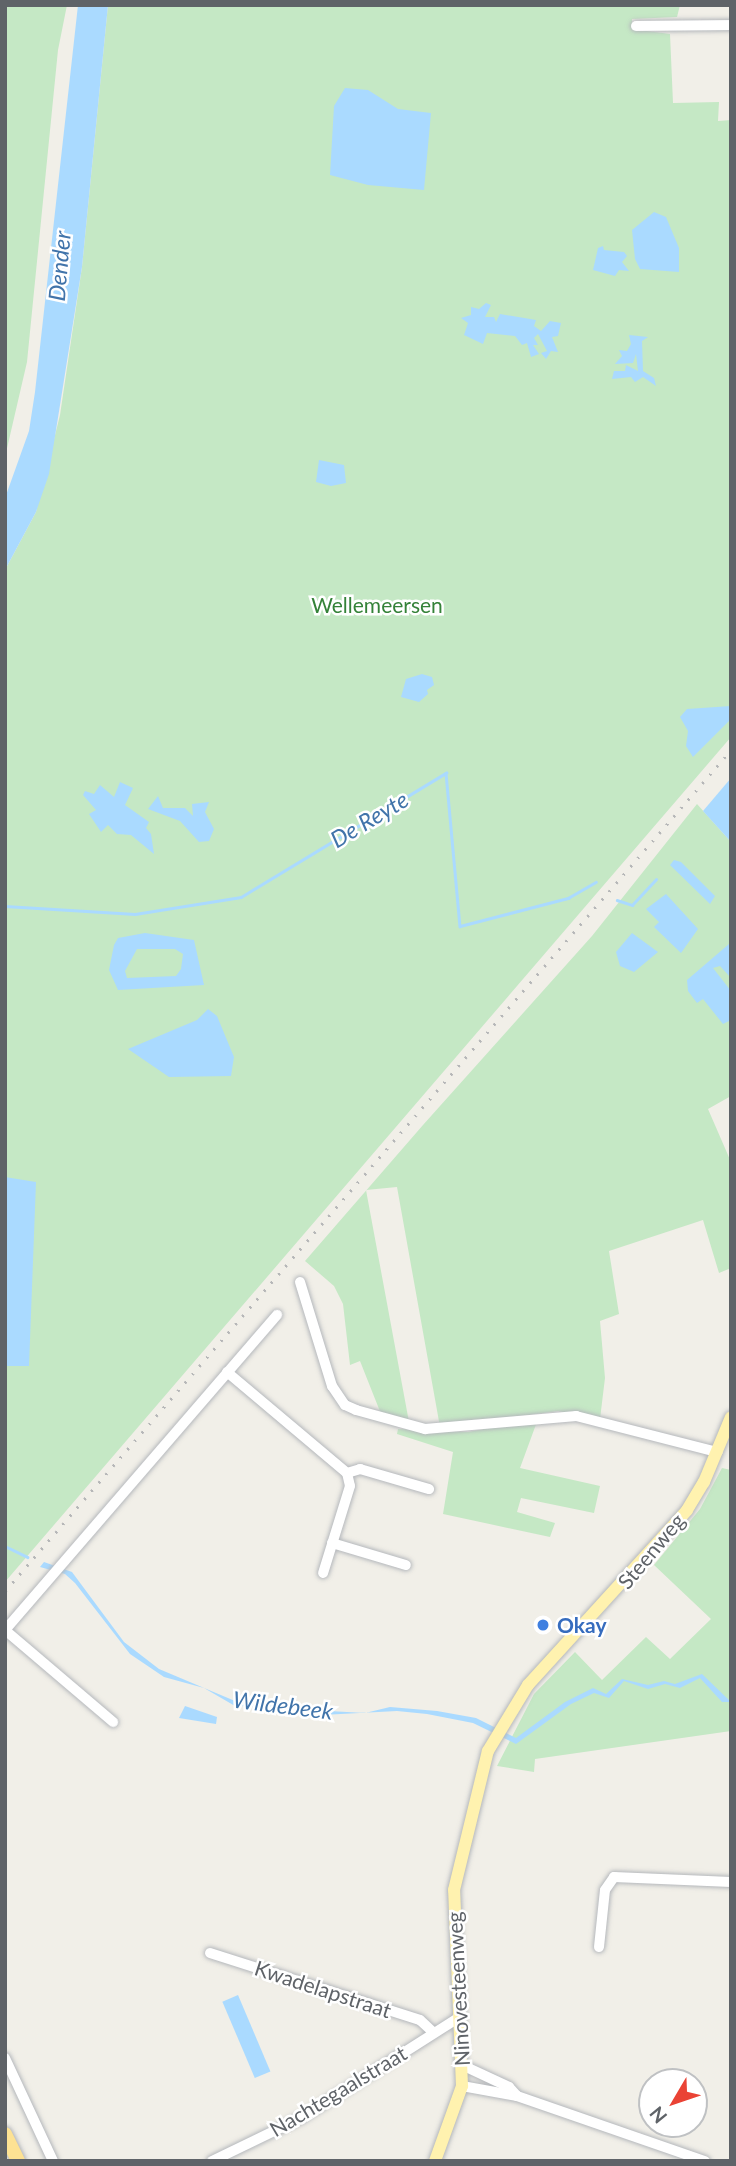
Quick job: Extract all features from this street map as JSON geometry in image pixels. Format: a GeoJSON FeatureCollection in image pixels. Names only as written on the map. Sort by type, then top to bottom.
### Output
{"type":"FeatureCollection","features":[{"type":"Feature","properties":{"kind":"highway"},"geometry":{"type":"LineString","coordinates":[[5,2134],[18,2161]]}},
{"type":"Feature","properties":{"kind":"main road","name":"Steenweg"},"geometry":{"type":"LineString","coordinates":[[495,1733],[528,1685],[680,1518],[717,1452],[731,1417]]}},
{"type":"Feature","properties":{"kind":"main road","name":"Ninovesteenweg"},"geometry":{"type":"LineString","coordinates":[[435,2161],[462,2086],[464,2066],[454,1960],[454,1889],[468,1819],[495,1733]]}},
{"type":"Feature","properties":{"kind":"street"},"geometry":{"type":"LineString","coordinates":[[636,26],[731,25]]}},
{"type":"Feature","properties":{"kind":"street"},"geometry":{"type":"LineString","coordinates":[[300,1282],[332,1386],[345,1405],[356,1410],[425,1429],[576,1416],[717,1452]]}},
{"type":"Feature","properties":{"kind":"street"},"geometry":{"type":"LineString","coordinates":[[113,1722],[6,1630],[277,1315]]}},
{"type":"Feature","properties":{"kind":"street"},"geometry":{"type":"LineString","coordinates":[[227,1372],[348,1473],[350,1486],[323,1573]]}},
{"type":"Feature","properties":{"kind":"street"},"geometry":{"type":"LineString","coordinates":[[348,1473],[360,1469],[429,1489]]}},
{"type":"Feature","properties":{"kind":"street"},"geometry":{"type":"LineString","coordinates":[[332,1543],[406,1565]]}},
{"type":"Feature","properties":{"kind":"street"},"geometry":{"type":"LineString","coordinates":[[599,1947],[605,1890],[614,1877],[731,1882]]}},
{"type":"Feature","properties":{"kind":"street","name":"Kwadelapstraat"},"geometry":{"type":"LineString","coordinates":[[210,1953],[420,2020],[432,2031]]}},
{"type":"Feature","properties":{"kind":"street","name":"Nachtegaalstraat"},"geometry":{"type":"LineString","coordinates":[[212,2161],[301,2118],[432,2031],[461,2016]]}},
{"type":"Feature","properties":{"kind":"street"},"geometry":{"type":"LineString","coordinates":[[5,2058],[53,2161]]}},
{"type":"Feature","properties":{"kind":"street"},"geometry":{"type":"LineString","coordinates":[[464,2066],[509,2087],[517,2096]]}},
{"type":"Feature","properties":{"kind":"street"},"geometry":{"type":"LineString","coordinates":[[462,2086],[517,2096],[705,2161]]}},
{"type":"Feature","properties":{"kind":"green space"},"geometry":{"type":"Polygon","coordinates":[[[5,5],[67,5],[58,50],[27,362],[5,457],[5,5]]]}},
{"type":"Feature","properties":{"kind":"green space","name":"Wellemeersen"},"geometry":{"type":"Polygon","coordinates":[[[108,5],[680,5],[677,17],[632,19],[632,29],[670,34],[673,103],[719,102],[718,121],[731,120],[731,737],[5,1582],[5,570],[36,512],[60,415],[82,267],[108,5]]]}},
{"type":"Feature","properties":{"kind":"green space"},"geometry":{"type":"Polygon","coordinates":[[[697,804],[731,842],[731,1096],[708,1109],[731,1162],[731,1268],[719,1273],[703,1220],[609,1251],[619,1314],[600,1321],[605,1378],[600,1419],[558,1411],[440,1427],[397,1187],[367,1190],[592,936],[697,804]]]}},
{"type":"Feature","properties":{"kind":"green space"},"geometry":{"type":"Polygon","coordinates":[[[366,1191],[409,1422],[381,1414],[360,1361],[350,1365],[343,1304],[334,1286],[305,1261],[366,1191]]]}},
{"type":"Feature","properties":{"kind":"green space"},"geometry":{"type":"Polygon","coordinates":[[[538,1419],[520,1468],[600,1486],[594,1513],[521,1498],[517,1512],[555,1523],[550,1537],[443,1514],[453,1452],[397,1434],[398,1429],[468,1432],[538,1419]]]}},
{"type":"Feature","properties":{"kind":"green space"},"geometry":{"type":"Polygon","coordinates":[[[722,1468],[731,1470],[731,1731],[535,1759],[534,1772],[497,1766],[534,1694],[575,1652],[602,1680],[646,1637],[670,1659],[711,1619],[654,1565],[700,1509],[722,1468]]]}},
{"type":"Feature","properties":{"kind":"water","name":"Dender"},"geometry":{"type":"Polygon","coordinates":[[[78,5],[108,5],[82,267],[49,474],[36,512],[5,570],[5,498],[29,431],[35,392],[78,5]]]}},
{"type":"Feature","properties":{"kind":"water"},"geometry":{"type":"Polygon","coordinates":[[[345,88],[368,90],[398,109],[431,113],[424,190],[368,185],[330,175],[334,106],[345,88]]]}},
{"type":"Feature","properties":{"kind":"water"},"geometry":{"type":"Polygon","coordinates":[[[654,212],[666,217],[679,248],[679,272],[640,269],[635,259],[632,230],[654,212]]]}},
{"type":"Feature","properties":{"kind":"water"},"geometry":{"type":"Polygon","coordinates":[[[603,246],[604,250],[624,252],[627,256],[622,262],[629,271],[619,270],[615,276],[593,270],[598,248],[603,246]]]}},
{"type":"Feature","properties":{"kind":"water"},"geometry":{"type":"Polygon","coordinates":[[[486,303],[491,305],[485,317],[494,317],[496,322],[500,314],[536,320],[534,326],[541,331],[550,321],[561,323],[558,336],[552,337],[558,352],[551,351],[546,359],[541,353],[547,351],[538,334],[534,338],[538,345],[533,345],[539,354],[531,357],[527,343],[522,345],[515,336],[487,333],[483,344],[464,335],[468,323],[461,318],[471,315],[471,307],[479,309],[486,303]]]}},
{"type":"Feature","properties":{"kind":"water"},"geometry":{"type":"Polygon","coordinates":[[[629,335],[648,337],[642,341],[643,371],[654,378],[656,386],[643,377],[635,382],[631,377],[612,379],[614,371],[625,371],[626,365],[638,371],[636,354],[633,363],[615,364],[622,356],[619,350],[627,351],[631,344],[629,335]]]}},
{"type":"Feature","properties":{"kind":"water"},"geometry":{"type":"Polygon","coordinates":[[[319,460],[344,465],[346,483],[331,486],[316,482],[319,460]]]}},
{"type":"Feature","properties":{"kind":"water"},"geometry":{"type":"Polygon","coordinates":[[[422,674],[432,677],[434,685],[427,690],[428,694],[419,702],[401,697],[406,679],[422,674]]]}},
{"type":"Feature","properties":{"kind":"water"},"geometry":{"type":"Polygon","coordinates":[[[731,706],[731,719],[693,757],[686,746],[688,731],[680,717],[687,709],[731,706]]]}},
{"type":"Feature","properties":{"kind":"water"},"geometry":{"type":"Polygon","coordinates":[[[731,778],[731,842],[703,811],[731,778]]]}},
{"type":"Feature","properties":{"kind":"water"},"geometry":{"type":"Polygon","coordinates":[[[120,782],[133,788],[125,805],[149,822],[146,828],[151,834],[154,854],[131,835],[117,834],[108,825],[101,832],[89,814],[96,810],[83,795],[85,791],[94,794],[100,785],[114,797],[120,782]]]}},
{"type":"Feature","properties":{"kind":"water"},"geometry":{"type":"Polygon","coordinates":[[[158,796],[163,808],[185,808],[193,816],[192,804],[209,802],[205,812],[214,829],[209,841],[199,842],[180,821],[148,809],[158,796]]]}},
{"type":"Feature","properties":{"kind":"water"},"geometry":{"type":"Polygon","coordinates":[[[674,860],[681,862],[715,896],[710,904],[670,865],[674,860]]]}},
{"type":"Feature","properties":{"kind":"water"},"geometry":{"type":"Polygon","coordinates":[[[666,894],[698,929],[681,953],[654,927],[659,922],[646,909],[666,894]]]}},
{"type":"Feature","properties":{"kind":"water"},"geometry":{"type":"Polygon","coordinates":[[[145,933],[194,940],[204,985],[118,990],[109,970],[118,938],[145,933]],[[137,949],[125,971],[127,978],[176,976],[181,969],[183,954],[175,949],[137,949]]]}},
{"type":"Feature","properties":{"kind":"water"},"geometry":{"type":"Polygon","coordinates":[[[632,933],[658,952],[634,972],[620,966],[616,952],[632,933]]]}},
{"type":"Feature","properties":{"kind":"water"},"geometry":{"type":"Polygon","coordinates":[[[729,944],[731,978],[720,966],[713,968],[731,991],[731,1020],[723,1024],[703,999],[697,1003],[688,991],[687,980],[729,944]]]}},
{"type":"Feature","properties":{"kind":"water"},"geometry":{"type":"Polygon","coordinates":[[[208,1009],[217,1016],[234,1057],[231,1076],[169,1077],[128,1049],[197,1020],[208,1009]]]}},
{"type":"Feature","properties":{"kind":"water"},"geometry":{"type":"Polygon","coordinates":[[[5,1177],[36,1182],[29,1366],[5,1366],[5,1177]]]}},
{"type":"Feature","properties":{"kind":"water"},"geometry":{"type":"Polygon","coordinates":[[[44,1562],[72,1572],[124,1642],[159,1669],[235,1701],[287,1702],[329,1711],[362,1713],[322,1715],[286,1707],[235,1706],[204,1688],[164,1677],[130,1654],[75,1583],[65,1574],[40,1567],[44,1562]]]}},
{"type":"Feature","properties":{"kind":"water"},"geometry":{"type":"Polygon","coordinates":[[[702,1674],[731,1702],[722,1702],[700,1678],[680,1688],[665,1684],[648,1689],[624,1681],[609,1698],[594,1693],[571,1704],[516,1744],[473,1723],[397,1711],[367,1713],[390,1707],[437,1711],[476,1718],[516,1738],[565,1702],[593,1688],[606,1694],[622,1679],[648,1685],[664,1681],[675,1684],[702,1674]]]}},
{"type":"Feature","properties":{"kind":"water"},"geometry":{"type":"Polygon","coordinates":[[[185,1706],[217,1717],[216,1724],[179,1718],[185,1706]]]}},
{"type":"Feature","properties":{"kind":"water"},"geometry":{"type":"Polygon","coordinates":[[[238,1995],[270,2071],[255,2078],[222,2002],[238,1995]]]}},
{"type":"Feature","properties":{"kind":"waterway","name":"De Reyte"},"geometry":{"type":"LineString","coordinates":[[5,906],[135,914],[241,897],[446,773],[460,926],[568,898],[596,882]]}},
{"type":"Feature","properties":{"kind":"waterway","name":"De Reyte"},"geometry":{"type":"LineString","coordinates":[[617,900],[632,905],[656,879]]}},
{"type":"Feature","properties":{"kind":"waterway","name":"Wildebeek"},"geometry":{"type":"LineString","coordinates":[[5,1546],[28,1557]]}},
{"type":"Feature","properties":{"kind":"railway"},"geometry":{"type":"LineString","coordinates":[[5,1591],[731,750]]}},
{"type":"Feature","properties":{"kind":"place","name":"Okay"},"geometry":{"type":"Point","coordinates":[543,1625]}}]}
